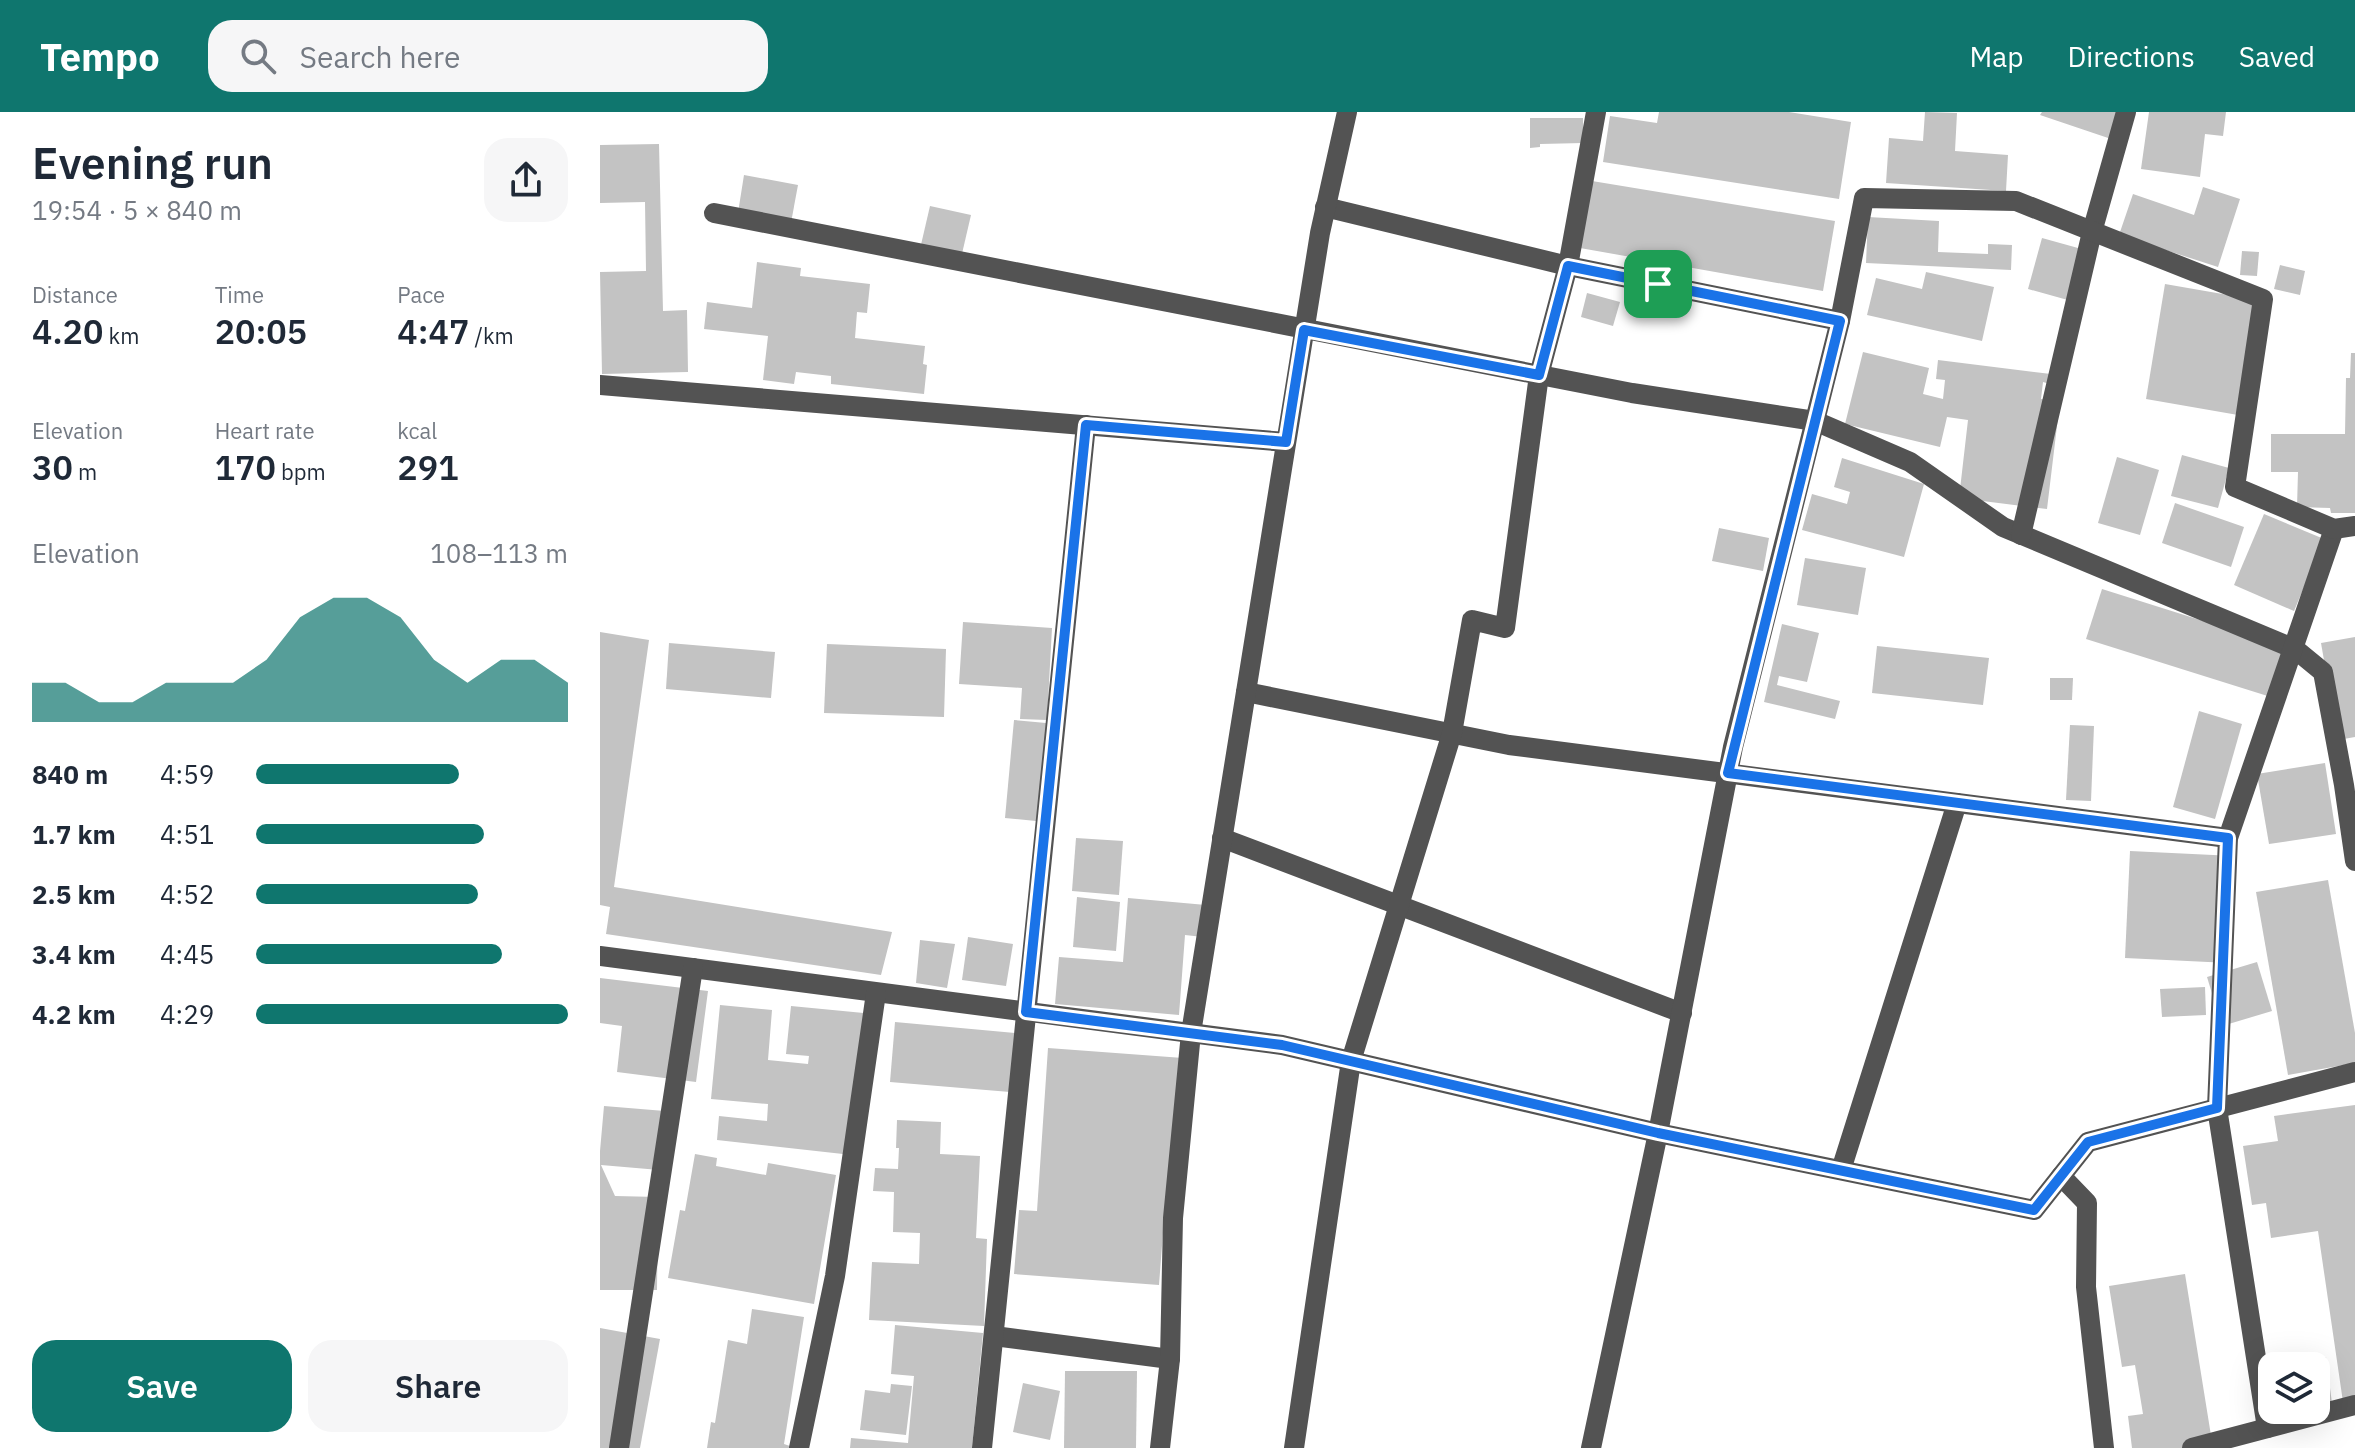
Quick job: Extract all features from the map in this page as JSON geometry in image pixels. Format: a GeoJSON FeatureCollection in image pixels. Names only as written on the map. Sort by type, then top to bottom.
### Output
{"type":"FeatureCollection","features":[{"type":"Feature","properties":{"kind":"street"},"geometry":{"type":"LineString","coordinates":[[1160,1448],[1170,1359],[1173,1218],[1191,1033],[1304,330],[1325,207],[1347,112]]}},
{"type":"Feature","properties":{"kind":"street"},"geometry":{"type":"LineString","coordinates":[[1294,1448],[1351,1061],[1452,733],[1472,620],[1505,628],[1539,375],[1568,266],[1596,112]]}},
{"type":"Feature","properties":{"kind":"street"},"geometry":{"type":"LineString","coordinates":[[2021,535],[2092,232],[2126,112]]}},
{"type":"Feature","properties":{"kind":"street"},"geometry":{"type":"LineString","coordinates":[[1591,1448],[1658,1133],[1728,773],[1840,321],[1864,198],[2016,201],[2263,299],[2235,487],[2334,529],[2355,526]]}},
{"type":"Feature","properties":{"kind":"street"},"geometry":{"type":"LineString","coordinates":[[1325,207],[1568,266],[1840,321]]}},
{"type":"Feature","properties":{"kind":"street"},"geometry":{"type":"LineString","coordinates":[[714,213],[1632,393],[1815,421],[1910,462],[2003,527],[2295,649],[2323,672],[2355,861]]}},
{"type":"Feature","properties":{"kind":"street"},"geometry":{"type":"LineString","coordinates":[[600,385],[1286,442]]}},
{"type":"Feature","properties":{"kind":"street"},"geometry":{"type":"LineString","coordinates":[[982,1448],[1086,425]]}},
{"type":"Feature","properties":{"kind":"street"},"geometry":{"type":"LineString","coordinates":[[2267,1428],[2217,1108],[2228,838],[2334,529]]}},
{"type":"Feature","properties":{"kind":"street"},"geometry":{"type":"LineString","coordinates":[[1246,692],[1509,745],[2228,838]]}},
{"type":"Feature","properties":{"kind":"street"},"geometry":{"type":"LineString","coordinates":[[1841,1170],[1957,803]]}},
{"type":"Feature","properties":{"kind":"street"},"geometry":{"type":"LineString","coordinates":[[1222,838],[1682,1013]]}},
{"type":"Feature","properties":{"kind":"street"},"geometry":{"type":"LineString","coordinates":[[600,956],[1282,1045],[1658,1133],[2034,1210],[2088,1142],[2355,1072]]}},
{"type":"Feature","properties":{"kind":"street"},"geometry":{"type":"LineString","coordinates":[[619,1448],[693,968]]}},
{"type":"Feature","properties":{"kind":"street"},"geometry":{"type":"LineString","coordinates":[[799,1448],[835,1276],[876,993]]}},
{"type":"Feature","properties":{"kind":"street"},"geometry":{"type":"LineString","coordinates":[[2061,1176],[2087,1203],[2086,1287],[2104,1448]]}},
{"type":"Feature","properties":{"kind":"street"},"geometry":{"type":"LineString","coordinates":[[994,1336],[1170,1359]]}},
{"type":"Feature","properties":{"kind":"street"},"geometry":{"type":"LineString","coordinates":[[2192,1448],[2355,1405]]}},
{"type":"Feature","properties":{"kind":"building"},"geometry":{"type":"Polygon","coordinates":[[[1659,112],[1789,112],[1851,122],[1839,199],[1603,162],[1610,116],[1657,123],[1659,112]]]}},
{"type":"Feature","properties":{"kind":"building"},"geometry":{"type":"Polygon","coordinates":[[[1925,112],[1957,113],[1955,151],[2008,155],[2006,191],[1886,183],[1889,138],[1923,141],[1925,112]]]}},
{"type":"Feature","properties":{"kind":"building"},"geometry":{"type":"Polygon","coordinates":[[[2042,112],[2126,112],[2120,142],[2040,115],[2042,112]]]}},
{"type":"Feature","properties":{"kind":"building"},"geometry":{"type":"Polygon","coordinates":[[[2149,112],[2226,112],[2223,136],[2205,134],[2200,177],[2141,169],[2149,112]]]}},
{"type":"Feature","properties":{"kind":"building"},"geometry":{"type":"Polygon","coordinates":[[[1530,118],[1583,118],[1583,143],[1540,144],[1540,147],[1530,148],[1530,118]]]}},
{"type":"Feature","properties":{"kind":"building"},"geometry":{"type":"Polygon","coordinates":[[[659,144],[663,311],[687,310],[688,372],[602,374],[600,272],[646,271],[645,202],[600,203],[600,145],[659,144]]]}},
{"type":"Feature","properties":{"kind":"building"},"geometry":{"type":"Polygon","coordinates":[[[744,175],[798,185],[790,228],[737,219],[744,175]]]}},
{"type":"Feature","properties":{"kind":"building"},"geometry":{"type":"Polygon","coordinates":[[[1592,181],[1835,221],[1823,291],[1580,248],[1592,181]]]}},
{"type":"Feature","properties":{"kind":"building"},"geometry":{"type":"Polygon","coordinates":[[[2203,187],[2240,199],[2218,267],[2119,235],[2133,194],[2194,215],[2203,187]]]}},
{"type":"Feature","properties":{"kind":"building"},"geometry":{"type":"Polygon","coordinates":[[[930,206],[971,215],[961,258],[920,249],[930,206]]]}},
{"type":"Feature","properties":{"kind":"building"},"geometry":{"type":"Polygon","coordinates":[[[1868,217],[1939,221],[1938,252],[1988,254],[1988,244],[2012,245],[2011,270],[1866,263],[1868,217]]]}},
{"type":"Feature","properties":{"kind":"building"},"geometry":{"type":"Polygon","coordinates":[[[2042,238],[2096,253],[2082,304],[2028,289],[2042,238]]]}},
{"type":"Feature","properties":{"kind":"building"},"geometry":{"type":"Polygon","coordinates":[[[2242,251],[2259,252],[2257,276],[2240,275],[2242,251]]]}},
{"type":"Feature","properties":{"kind":"building"},"geometry":{"type":"Polygon","coordinates":[[[757,262],[801,268],[800,276],[870,284],[867,313],[857,312],[855,338],[925,346],[924,394],[831,384],[831,376],[796,372],[794,384],[763,380],[768,336],[704,329],[707,302],[752,308],[757,262]]]}},
{"type":"Feature","properties":{"kind":"building"},"geometry":{"type":"Polygon","coordinates":[[[2280,265],[2305,271],[2300,295],[2274,289],[2280,265]]]}},
{"type":"Feature","properties":{"kind":"building"},"geometry":{"type":"Polygon","coordinates":[[[1926,272],[1994,287],[1982,341],[1867,315],[1876,278],[1922,289],[1926,272]]]}},
{"type":"Feature","properties":{"kind":"building"},"geometry":{"type":"Polygon","coordinates":[[[2165,284],[2257,300],[2238,415],[2146,399],[2165,284]]]}},
{"type":"Feature","properties":{"kind":"building"},"geometry":{"type":"Polygon","coordinates":[[[1587,293],[1620,302],[1613,326],[1581,317],[1587,293]]]}},
{"type":"Feature","properties":{"kind":"building"},"geometry":{"type":"Polygon","coordinates":[[[1863,352],[1929,368],[1923,394],[1943,399],[1945,380],[1936,379],[1938,360],[2051,374],[2050,384],[2043,382],[2041,399],[2060,401],[2047,509],[1959,498],[1968,420],[1947,417],[1940,447],[1845,424],[1863,352]]]}},
{"type":"Feature","properties":{"kind":"building"},"geometry":{"type":"Polygon","coordinates":[[[2351,353],[2355,353],[2355,513],[2331,513],[2330,508],[2297,507],[2298,472],[2271,472],[2271,434],[2345,434],[2346,378],[2350,378],[2351,353]]]}},
{"type":"Feature","properties":{"kind":"building"},"geometry":{"type":"Polygon","coordinates":[[[2182,455],[2229,468],[2218,508],[2171,496],[2182,455]]]}},
{"type":"Feature","properties":{"kind":"building"},"geometry":{"type":"Polygon","coordinates":[[[2117,457],[2159,470],[2140,535],[2098,523],[2117,457]]]}},
{"type":"Feature","properties":{"kind":"building"},"geometry":{"type":"Polygon","coordinates":[[[1842,458],[1924,484],[1904,557],[1802,530],[1812,494],[1847,504],[1850,492],[1834,487],[1842,458]]]}},
{"type":"Feature","properties":{"kind":"building"},"geometry":{"type":"Polygon","coordinates":[[[2175,503],[2244,527],[2231,567],[2162,543],[2175,503]]]}},
{"type":"Feature","properties":{"kind":"building"},"geometry":{"type":"Polygon","coordinates":[[[2264,514],[2324,539],[2294,611],[2234,585],[2264,514]]]}},
{"type":"Feature","properties":{"kind":"building"},"geometry":{"type":"Polygon","coordinates":[[[1719,528],[1769,538],[1763,571],[1712,561],[1719,528]]]}},
{"type":"Feature","properties":{"kind":"building"},"geometry":{"type":"Polygon","coordinates":[[[1805,558],[1866,568],[1858,615],[1797,605],[1805,558]]]}},
{"type":"Feature","properties":{"kind":"building"},"geometry":{"type":"Polygon","coordinates":[[[2102,589],[2289,648],[2274,698],[2086,639],[2102,589]]]}},
{"type":"Feature","properties":{"kind":"building"},"geometry":{"type":"Polygon","coordinates":[[[963,622],[1052,628],[1047,720],[1020,719],[1022,688],[959,684],[963,622]]]}},
{"type":"Feature","properties":{"kind":"building"},"geometry":{"type":"Polygon","coordinates":[[[1782,624],[1819,633],[1807,682],[1779,676],[1777,685],[1840,701],[1835,719],[1764,702],[1782,624]]]}},
{"type":"Feature","properties":{"kind":"building"},"geometry":{"type":"Polygon","coordinates":[[[600,632],[649,640],[614,887],[892,932],[881,975],[606,934],[610,907],[600,905],[600,632]]]}},
{"type":"Feature","properties":{"kind":"building"},"geometry":{"type":"Polygon","coordinates":[[[2355,637],[2355,737],[2338,740],[2321,643],[2355,637]]]}},
{"type":"Feature","properties":{"kind":"building"},"geometry":{"type":"Polygon","coordinates":[[[669,643],[775,652],[771,698],[666,689],[669,643]]]}},
{"type":"Feature","properties":{"kind":"building"},"geometry":{"type":"Polygon","coordinates":[[[827,644],[946,649],[944,717],[824,713],[827,644]]]}},
{"type":"Feature","properties":{"kind":"building"},"geometry":{"type":"Polygon","coordinates":[[[1877,646],[1989,658],[1983,705],[1872,693],[1877,646]]]}},
{"type":"Feature","properties":{"kind":"building"},"geometry":{"type":"Polygon","coordinates":[[[2050,678],[2073,678],[2072,700],[2050,700],[2050,678]]]}},
{"type":"Feature","properties":{"kind":"building"},"geometry":{"type":"Polygon","coordinates":[[[2199,711],[2242,724],[2215,819],[2173,807],[2199,711]]]}},
{"type":"Feature","properties":{"kind":"building"},"geometry":{"type":"Polygon","coordinates":[[[1014,720],[1057,724],[1046,822],[1005,818],[1014,720]]]}},
{"type":"Feature","properties":{"kind":"building"},"geometry":{"type":"Polygon","coordinates":[[[2070,725],[2094,726],[2091,801],[2066,800],[2070,725]]]}},
{"type":"Feature","properties":{"kind":"building"},"geometry":{"type":"Polygon","coordinates":[[[2325,763],[2336,834],[2269,844],[2257,774],[2325,763]]]}},
{"type":"Feature","properties":{"kind":"building"},"geometry":{"type":"Polygon","coordinates":[[[1076,838],[1123,841],[1119,895],[1072,891],[1076,838]]]}},
{"type":"Feature","properties":{"kind":"building"},"geometry":{"type":"Polygon","coordinates":[[[2130,851],[2234,856],[2229,963],[2125,958],[2130,851]]]}},
{"type":"Feature","properties":{"kind":"building"},"geometry":{"type":"Polygon","coordinates":[[[2328,880],[2355,1033],[2355,1063],[2288,1075],[2256,892],[2328,880]]]}},
{"type":"Feature","properties":{"kind":"building"},"geometry":{"type":"Polygon","coordinates":[[[1077,897],[1120,902],[1116,951],[1073,947],[1077,897]]]}},
{"type":"Feature","properties":{"kind":"building"},"geometry":{"type":"Polygon","coordinates":[[[1128,898],[1206,905],[1203,937],[1185,935],[1179,1015],[1055,1004],[1059,957],[1123,962],[1128,898]]]}},
{"type":"Feature","properties":{"kind":"building"},"geometry":{"type":"Polygon","coordinates":[[[968,937],[1013,944],[1006,986],[962,980],[968,937]]]}},
{"type":"Feature","properties":{"kind":"building"},"geometry":{"type":"Polygon","coordinates":[[[920,940],[955,944],[947,988],[916,983],[920,940]]]}},
{"type":"Feature","properties":{"kind":"building"},"geometry":{"type":"Polygon","coordinates":[[[2257,962],[2272,1011],[2222,1026],[2207,977],[2257,962]]]}},
{"type":"Feature","properties":{"kind":"building"},"geometry":{"type":"Polygon","coordinates":[[[600,978],[708,991],[696,1082],[617,1072],[622,1026],[600,1023],[600,978]]]}},
{"type":"Feature","properties":{"kind":"building"},"geometry":{"type":"Polygon","coordinates":[[[2205,987],[2206,1015],[2162,1017],[2160,989],[2205,987]]]}},
{"type":"Feature","properties":{"kind":"building"},"geometry":{"type":"Polygon","coordinates":[[[720,1005],[772,1010],[768,1060],[808,1064],[809,1056],[786,1054],[791,1006],[874,1014],[861,1156],[717,1140],[719,1116],[767,1121],[768,1104],[711,1099],[720,1005]]]}},
{"type":"Feature","properties":{"kind":"building"},"geometry":{"type":"Polygon","coordinates":[[[895,1022],[1015,1033],[1010,1092],[890,1082],[895,1022]]]}},
{"type":"Feature","properties":{"kind":"building"},"geometry":{"type":"Polygon","coordinates":[[[1048,1048],[1183,1058],[1166,1193],[1159,1285],[1014,1274],[1019,1210],[1037,1211],[1048,1048]]]}},
{"type":"Feature","properties":{"kind":"building"},"geometry":{"type":"Polygon","coordinates":[[[2355,1105],[2355,1400],[2343,1402],[2318,1231],[2271,1238],[2266,1203],[2252,1205],[2243,1146],[2278,1141],[2274,1116],[2355,1105]]]}},
{"type":"Feature","properties":{"kind":"building"},"geometry":{"type":"Polygon","coordinates":[[[604,1106],[677,1112],[671,1171],[601,1165],[615,1196],[658,1197],[657,1290],[600,1290],[600,1151],[604,1106]]]}},
{"type":"Feature","properties":{"kind":"building"},"geometry":{"type":"Polygon","coordinates":[[[897,1120],[941,1122],[940,1154],[980,1156],[976,1238],[987,1239],[984,1326],[869,1320],[872,1262],[919,1264],[920,1233],[893,1232],[894,1192],[873,1191],[875,1168],[898,1169],[897,1120]]]}},
{"type":"Feature","properties":{"kind":"building"},"geometry":{"type":"Polygon","coordinates":[[[695,1154],[717,1158],[716,1166],[766,1175],[768,1163],[836,1175],[814,1304],[668,1278],[680,1210],[685,1211],[695,1154]]]}},
{"type":"Feature","properties":{"kind":"building"},"geometry":{"type":"Polygon","coordinates":[[[2185,1274],[2213,1448],[2132,1448],[2128,1416],[2143,1414],[2135,1365],[2122,1367],[2109,1286],[2185,1274]]]}},
{"type":"Feature","properties":{"kind":"building"},"geometry":{"type":"Polygon","coordinates":[[[752,1309],[804,1317],[784,1444],[796,1448],[707,1448],[711,1422],[715,1423],[728,1340],[747,1344],[752,1309]]]}},
{"type":"Feature","properties":{"kind":"building"},"geometry":{"type":"Polygon","coordinates":[[[895,1325],[983,1333],[972,1448],[850,1448],[851,1438],[908,1443],[914,1376],[891,1374],[895,1325]]]}},
{"type":"Feature","properties":{"kind":"building"},"geometry":{"type":"Polygon","coordinates":[[[600,1328],[660,1339],[640,1448],[600,1448],[600,1328]]]}},
{"type":"Feature","properties":{"kind":"building"},"geometry":{"type":"Polygon","coordinates":[[[1065,1371],[1137,1371],[1136,1448],[1064,1448],[1065,1371]]]}},
{"type":"Feature","properties":{"kind":"building"},"geometry":{"type":"Polygon","coordinates":[[[1023,1383],[1060,1391],[1050,1440],[1013,1432],[1023,1383]]]}},
{"type":"Feature","properties":{"kind":"building"},"geometry":{"type":"Polygon","coordinates":[[[891,1384],[912,1386],[906,1435],[860,1430],[865,1390],[890,1393],[891,1384]]]}},
{"type":"Feature","properties":{"kind":"route"},"geometry":{"type":"LineString","coordinates":[[1568,266],[1658,284],[1840,321],[1728,773],[2228,838],[2217,1108],[2088,1142],[2034,1210],[1658,1133],[1282,1045],[1026,1012],[1086,425],[1286,442],[1304,330],[1539,375],[1568,266]]}}]}
